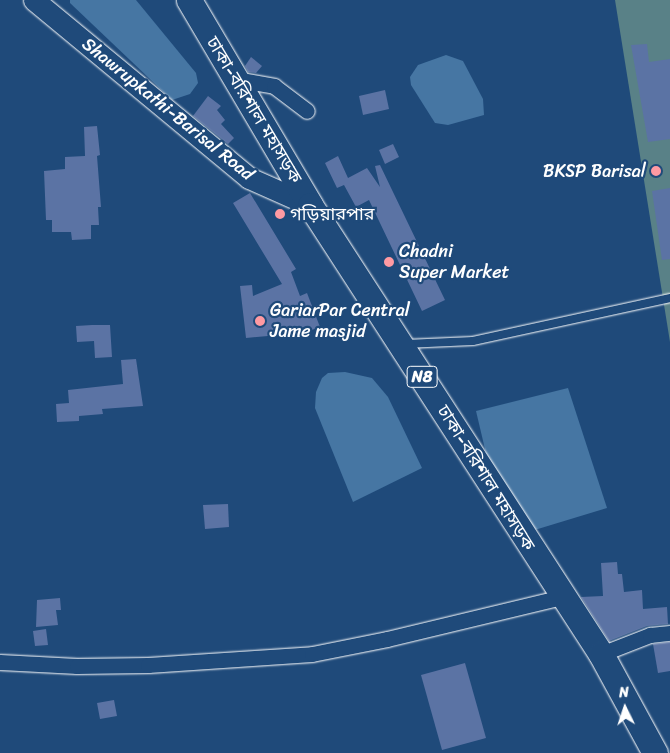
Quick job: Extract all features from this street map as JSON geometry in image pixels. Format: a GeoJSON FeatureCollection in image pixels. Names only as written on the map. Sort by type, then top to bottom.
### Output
{"type":"FeatureCollection","features":[{"type":"Feature","properties":{"kind":"highway","name":"ঢাকা-বরিশাল মহাসড়ক"},"geometry":{"type":"LineString","coordinates":[[189,0],[310,205],[562,597],[601,654],[655,753]]}},
{"type":"Feature","properties":{"kind":"main road","name":"Shawrupkathi-Barisal Road"},"geometry":{"type":"LineString","coordinates":[[34,0],[249,178],[310,205]]}},
{"type":"Feature","properties":{"kind":"street"},"geometry":{"type":"LineString","coordinates":[[235,79],[274,86],[307,111]]}},
{"type":"Feature","properties":{"kind":"street"},"geometry":{"type":"LineString","coordinates":[[0,662],[77,666],[148,665],[312,654],[387,639],[562,597]]}},
{"type":"Feature","properties":{"kind":"street"},"geometry":{"type":"LineString","coordinates":[[601,654],[650,635],[670,633]]}},
{"type":"Feature","properties":{"kind":"lane"},"geometry":{"type":"LineString","coordinates":[[400,344],[472,340],[670,298]]}},
{"type":"Feature","properties":{"kind":"green space","name":"BKSP Barisal"},"geometry":{"type":"Polygon","coordinates":[[[615,0],[670,0],[670,342],[615,0]]]}},
{"type":"Feature","properties":{"kind":"water"},"geometry":{"type":"Polygon","coordinates":[[[70,0],[136,0],[196,73],[198,83],[190,94],[172,100],[70,3],[70,0]]]}},
{"type":"Feature","properties":{"kind":"water"},"geometry":{"type":"Polygon","coordinates":[[[446,55],[463,61],[483,99],[484,115],[448,125],[435,123],[411,85],[410,77],[418,65],[446,55]]]}},
{"type":"Feature","properties":{"kind":"water"},"geometry":{"type":"Polygon","coordinates":[[[345,372],[372,378],[388,397],[422,468],[353,502],[315,408],[316,392],[322,378],[328,373],[345,372]]]}},
{"type":"Feature","properties":{"kind":"water"},"geometry":{"type":"Polygon","coordinates":[[[568,388],[607,508],[528,532],[497,500],[476,411],[568,388]]]}},
{"type":"Feature","properties":{"kind":"building"},"geometry":{"type":"Polygon","coordinates":[[[647,44],[649,62],[670,59],[670,139],[648,142],[631,45],[647,44]]]}},
{"type":"Feature","properties":{"kind":"building"},"geometry":{"type":"Polygon","coordinates":[[[251,57],[262,66],[256,73],[248,72],[245,66],[251,57]]]}},
{"type":"Feature","properties":{"kind":"building"},"geometry":{"type":"Polygon","coordinates":[[[385,90],[389,109],[363,115],[359,96],[385,90]]]}},
{"type":"Feature","properties":{"kind":"building"},"geometry":{"type":"Polygon","coordinates":[[[208,96],[221,106],[217,110],[225,120],[221,124],[234,138],[228,144],[193,116],[208,96]]]}},
{"type":"Feature","properties":{"kind":"building"},"geometry":{"type":"Polygon","coordinates":[[[97,126],[100,155],[97,156],[101,207],[98,207],[99,225],[91,225],[91,239],[72,240],[71,232],[52,232],[52,220],[46,220],[44,171],[65,169],[65,157],[85,156],[84,127],[97,126]]]}},
{"type":"Feature","properties":{"kind":"building"},"geometry":{"type":"Polygon","coordinates":[[[393,144],[399,157],[385,164],[379,150],[393,144]]]}},
{"type":"Feature","properties":{"kind":"building"},"geometry":{"type":"Polygon","coordinates":[[[338,156],[348,178],[367,168],[380,187],[375,166],[380,165],[445,300],[422,311],[369,200],[356,207],[344,185],[337,188],[325,163],[338,156]]]}},
{"type":"Feature","properties":{"kind":"building"},"geometry":{"type":"Polygon","coordinates":[[[670,188],[670,259],[662,260],[652,191],[670,188]]]}},
{"type":"Feature","properties":{"kind":"building"},"geometry":{"type":"Polygon","coordinates":[[[250,193],[296,269],[291,272],[300,296],[307,293],[320,327],[292,337],[290,334],[246,338],[240,286],[252,285],[253,296],[282,284],[233,203],[250,193]]]}},
{"type":"Feature","properties":{"kind":"building"},"geometry":{"type":"Polygon","coordinates":[[[110,325],[112,357],[95,358],[94,341],[77,342],[76,326],[110,325]]]}},
{"type":"Feature","properties":{"kind":"building"},"geometry":{"type":"Polygon","coordinates":[[[136,359],[143,406],[102,409],[103,414],[79,416],[79,421],[57,422],[56,404],[69,403],[68,390],[123,384],[121,360],[136,359]]]}},
{"type":"Feature","properties":{"kind":"building"},"geometry":{"type":"Polygon","coordinates":[[[228,504],[229,527],[205,529],[203,505],[228,504]]]}},
{"type":"Feature","properties":{"kind":"building"},"geometry":{"type":"Polygon","coordinates":[[[617,562],[618,574],[622,574],[624,592],[642,590],[643,609],[667,607],[668,624],[647,626],[609,641],[581,597],[603,596],[601,563],[617,562]]]}},
{"type":"Feature","properties":{"kind":"building"},"geometry":{"type":"Polygon","coordinates":[[[60,598],[61,610],[56,610],[58,625],[36,627],[37,600],[60,598]]]}},
{"type":"Feature","properties":{"kind":"building"},"geometry":{"type":"Polygon","coordinates":[[[46,629],[48,645],[35,646],[33,631],[46,629]]]}},
{"type":"Feature","properties":{"kind":"building"},"geometry":{"type":"Polygon","coordinates":[[[670,642],[670,671],[658,673],[653,644],[670,642]]]}},
{"type":"Feature","properties":{"kind":"building"},"geometry":{"type":"Polygon","coordinates":[[[465,663],[486,738],[442,750],[421,675],[465,663]]]}},
{"type":"Feature","properties":{"kind":"building"},"geometry":{"type":"Polygon","coordinates":[[[114,700],[117,716],[100,719],[97,703],[114,700]]]}},
{"type":"Feature","properties":{"kind":"place","name":"BKSP Barisal"},"geometry":{"type":"Point","coordinates":[656,171]}},
{"type":"Feature","properties":{"kind":"place","name":"গড়িয়ারপার"},"geometry":{"type":"Point","coordinates":[280,214]}},
{"type":"Feature","properties":{"kind":"place","name":"Chadni Super Market"},"geometry":{"type":"Point","coordinates":[389,262]}},
{"type":"Feature","properties":{"kind":"place","name":"GariarPar Central Jame masjid"},"geometry":{"type":"Point","coordinates":[260,321]}}]}
